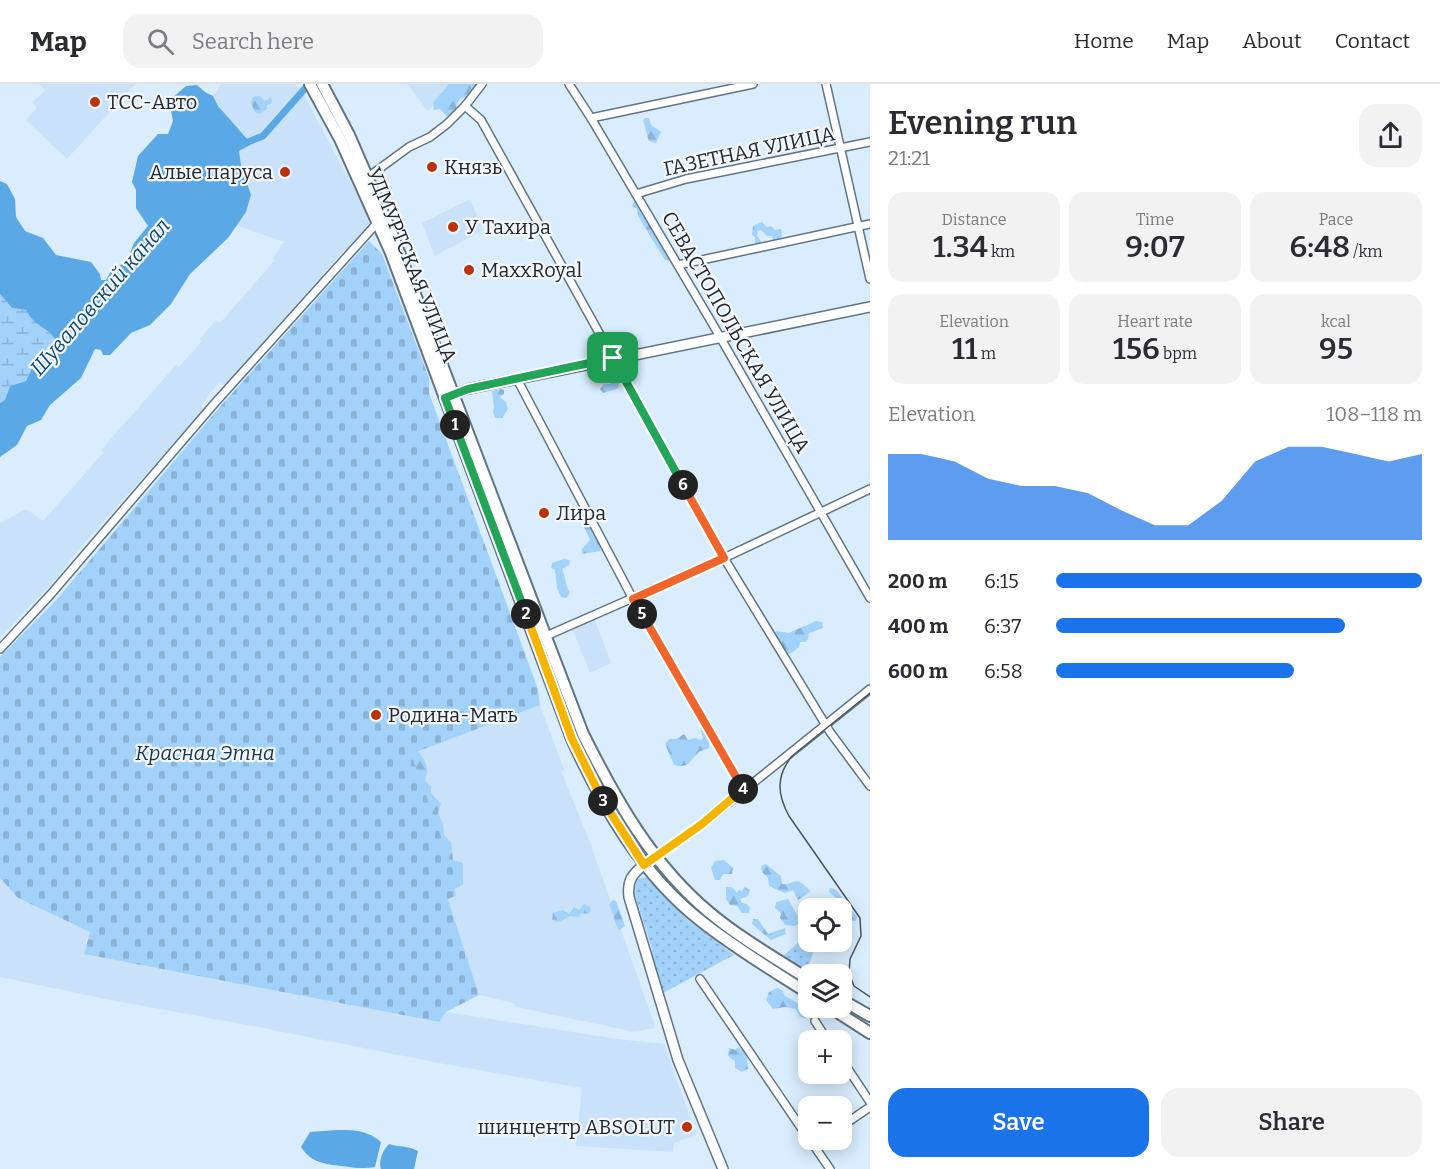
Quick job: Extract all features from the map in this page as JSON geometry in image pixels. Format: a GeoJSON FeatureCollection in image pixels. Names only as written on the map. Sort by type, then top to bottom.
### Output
{"type":"FeatureCollection","features":[{"type":"Feature","properties":{"kind":"main road","name":"УДМУРТСКАЯ УЛИЦА"},"geometry":{"type":"LineString","coordinates":[[318,87],[368,177],[450,396],[572,739],[589,777],[612,818],[644,865],[700,921],[798,986]]}},
{"type":"Feature","properties":{"kind":"main road","name":"УДМУРТСКАЯ УЛИЦА"},"geometry":{"type":"LineString","coordinates":[[318,87],[378,221],[450,396],[588,744],[622,808],[655,857],[710,913],[798,972]]}},
{"type":"Feature","properties":{"kind":"main road"},"geometry":{"type":"LineString","coordinates":[[644,865],[655,857]]}},
{"type":"Feature","properties":{"kind":"main road"},"geometry":{"type":"LineString","coordinates":[[852,1006],[870,1016]]}},
{"type":"Feature","properties":{"kind":"main road"},"geometry":{"type":"LineString","coordinates":[[847,1018],[870,1033]]}},
{"type":"Feature","properties":{"kind":"street"},"geometry":{"type":"LineString","coordinates":[[368,177],[409,147],[430,137],[447,124],[482,84]]}},
{"type":"Feature","properties":{"kind":"street","name":"СЕВАСТОПОЛЬСКАЯ УЛИЦА"},"geometry":{"type":"LineString","coordinates":[[569,84],[678,265],[870,598]]}},
{"type":"Feature","properties":{"kind":"street"},"geometry":{"type":"LineString","coordinates":[[591,118],[753,84]]}},
{"type":"Feature","properties":{"kind":"street"},"geometry":{"type":"LineString","coordinates":[[826,84],[870,279]]}},
{"type":"Feature","properties":{"kind":"street"},"geometry":{"type":"LineString","coordinates":[[465,106],[482,120],[724,558],[825,725],[870,786]]}},
{"type":"Feature","properties":{"kind":"street","name":"ГАЗЕТНАЯ УЛИЦА"},"geometry":{"type":"LineString","coordinates":[[636,194],[686,179],[870,142]]}},
{"type":"Feature","properties":{"kind":"street"},"geometry":{"type":"LineString","coordinates":[[0,649],[51,594],[214,404],[378,221]]}},
{"type":"Feature","properties":{"kind":"street"},"geometry":{"type":"LineString","coordinates":[[678,265],[870,224]]}},
{"type":"Feature","properties":{"kind":"street"},"geometry":{"type":"LineString","coordinates":[[450,396],[613,358],[870,307]]}},
{"type":"Feature","properties":{"kind":"street"},"geometry":{"type":"LineString","coordinates":[[517,379],[633,599],[744,789]]}},
{"type":"Feature","properties":{"kind":"street"},"geometry":{"type":"LineString","coordinates":[[546,636],[724,558],[870,489]]}},
{"type":"Feature","properties":{"kind":"street"},"geometry":{"type":"LineString","coordinates":[[655,857],[702,824],[870,690]]}},
{"type":"Feature","properties":{"kind":"street"},"geometry":{"type":"LineString","coordinates":[[644,865],[630,879],[628,885],[678,1060],[723,1169]]}},
{"type":"Feature","properties":{"kind":"street"},"geometry":{"type":"LineString","coordinates":[[700,979],[798,1122]]}},
{"type":"Feature","properties":{"kind":"street"},"geometry":{"type":"LineString","coordinates":[[815,1021],[821,1030]]}},
{"type":"Feature","properties":{"kind":"street"},"geometry":{"type":"LineString","coordinates":[[852,1075],[870,1102]]}},
{"type":"Feature","properties":{"kind":"street"},"geometry":{"type":"LineString","coordinates":[[852,1119],[870,1107]]}},
{"type":"Feature","properties":{"kind":"street"},"geometry":{"type":"LineString","coordinates":[[817,1150],[830,1169]]}},
{"type":"Feature","properties":{"kind":"shaded area"},"geometry":{"type":"Polygon","coordinates":[[[39,84],[135,84],[67,159],[26,120],[37,108],[33,102],[45,90],[39,84]]]}},
{"type":"Feature","properties":{"kind":"shaded area"},"geometry":{"type":"Polygon","coordinates":[[[221,84],[296,84],[369,217],[369,226],[349,251],[345,249],[225,386],[220,382],[209,394],[202,407],[204,409],[73,556],[55,580],[0,637],[0,523],[26,509],[43,521],[103,453],[101,450],[176,365],[179,367],[202,341],[200,339],[216,320],[220,323],[275,260],[273,258],[284,242],[236,225],[246,212],[251,195],[239,151],[249,140],[218,106],[213,96],[221,84]]]}},
{"type":"Feature","properties":{"kind":"shaded area"},"geometry":{"type":"Polygon","coordinates":[[[407,84],[451,84],[428,111],[407,84]]]}},
{"type":"Feature","properties":{"kind":"shaded area","name":"У Тахира"},"geometry":{"type":"Polygon","coordinates":[[[470,199],[483,230],[435,256],[422,223],[470,199]]]}},
{"type":"Feature","properties":{"kind":"shaded area"},"geometry":{"type":"Polygon","coordinates":[[[594,618],[611,663],[590,673],[572,628],[594,618]]]}},
{"type":"Feature","properties":{"kind":"shaded area"},"geometry":{"type":"Polygon","coordinates":[[[540,705],[564,770],[561,771],[589,840],[654,1028],[635,1032],[516,1007],[513,1003],[479,995],[448,898],[454,889],[459,887],[411,754],[540,705]]]}},
{"type":"Feature","properties":{"kind":"shaded area"},"geometry":{"type":"Polygon","coordinates":[[[0,878],[18,898],[90,932],[86,940],[85,954],[438,1022],[446,1012],[617,1039],[664,1044],[696,1135],[674,1143],[673,1152],[576,1146],[582,1088],[444,1064],[0,977],[0,878]]]}},
{"type":"Feature","properties":{"kind":"green space"},"geometry":{"type":"Polygon","coordinates":[[[449,84],[476,84],[466,97],[461,98],[455,113],[447,116],[440,109],[434,110],[433,103],[449,84]]]}},
{"type":"Feature","properties":{"kind":"green space"},"geometry":{"type":"Polygon","coordinates":[[[260,96],[265,101],[271,97],[272,100],[271,104],[267,105],[267,109],[260,114],[255,112],[251,103],[253,97],[260,96]]]}},
{"type":"Feature","properties":{"kind":"green space"},"geometry":{"type":"Polygon","coordinates":[[[649,118],[651,125],[661,132],[656,143],[649,141],[643,121],[649,118]]]}},
{"type":"Feature","properties":{"kind":"green space"},"geometry":{"type":"Polygon","coordinates":[[[634,201],[639,203],[638,208],[642,210],[671,258],[670,261],[665,260],[638,216],[637,209],[632,206],[634,201]]]}},
{"type":"Feature","properties":{"kind":"green space"},"geometry":{"type":"Polygon","coordinates":[[[762,222],[775,230],[781,229],[780,240],[773,240],[772,236],[767,236],[761,230],[758,231],[757,236],[761,241],[755,244],[755,237],[752,235],[753,226],[762,222]]]}},
{"type":"Feature","properties":{"kind":"green space","name":"Красная Этна"},"geometry":{"type":"Polygon","coordinates":[[[369,241],[382,254],[429,378],[429,393],[538,689],[540,705],[411,754],[459,887],[454,889],[456,896],[448,899],[479,995],[446,1012],[439,1022],[84,954],[90,932],[18,898],[0,878],[0,657],[58,598],[219,408],[369,241]]]}},
{"type":"Feature","properties":{"kind":"green space"},"geometry":{"type":"Polygon","coordinates":[[[0,294],[12,308],[26,310],[33,320],[58,342],[52,360],[33,366],[26,381],[10,386],[5,400],[0,403],[0,294]]]}},
{"type":"Feature","properties":{"kind":"green space"},"geometry":{"type":"Polygon","coordinates":[[[605,364],[607,367],[612,366],[614,372],[620,372],[621,375],[617,379],[619,385],[617,389],[603,393],[600,389],[604,384],[610,384],[607,370],[598,372],[597,369],[605,364]]]}},
{"type":"Feature","properties":{"kind":"green space"},"geometry":{"type":"Polygon","coordinates":[[[504,390],[504,394],[500,397],[506,402],[508,409],[502,418],[495,418],[492,391],[504,390]]]}},
{"type":"Feature","properties":{"kind":"green space"},"geometry":{"type":"Polygon","coordinates":[[[590,525],[593,535],[598,536],[601,551],[582,554],[582,549],[590,540],[584,527],[590,525]]]}},
{"type":"Feature","properties":{"kind":"green space"},"geometry":{"type":"Polygon","coordinates":[[[564,559],[570,560],[569,565],[562,569],[570,593],[566,598],[561,597],[557,588],[555,570],[551,568],[552,563],[564,559]]]}},
{"type":"Feature","properties":{"kind":"green space"},"geometry":{"type":"Polygon","coordinates":[[[816,621],[822,622],[823,628],[809,633],[808,639],[800,642],[799,647],[790,654],[777,648],[773,634],[777,631],[789,633],[816,621]]]}},
{"type":"Feature","properties":{"kind":"green space"},"geometry":{"type":"Polygon","coordinates":[[[708,726],[714,729],[715,736],[709,741],[709,748],[699,752],[686,765],[674,765],[665,744],[669,739],[676,739],[684,734],[688,740],[695,738],[701,740],[703,738],[701,730],[708,726]]]}},
{"type":"Feature","properties":{"kind":"green space"},"geometry":{"type":"Polygon","coordinates":[[[398,743],[408,743],[424,759],[427,768],[425,781],[431,786],[431,793],[441,804],[438,813],[443,824],[444,835],[451,842],[453,860],[463,863],[463,885],[452,888],[398,743]]]}},
{"type":"Feature","properties":{"kind":"green space"},"geometry":{"type":"Polygon","coordinates":[[[724,860],[733,868],[732,874],[723,874],[720,880],[715,880],[711,868],[715,861],[724,860]]]}},
{"type":"Feature","properties":{"kind":"green space"},"geometry":{"type":"Polygon","coordinates":[[[766,864],[781,876],[782,884],[798,881],[811,891],[798,900],[793,890],[785,893],[769,886],[768,878],[762,872],[761,866],[766,864]]]}},
{"type":"Feature","properties":{"kind":"green space"},"geometry":{"type":"Polygon","coordinates":[[[643,877],[647,878],[689,921],[734,955],[661,994],[652,949],[635,895],[636,881],[643,877]]]}},
{"type":"Feature","properties":{"kind":"green space"},"geometry":{"type":"Polygon","coordinates":[[[726,887],[732,887],[737,893],[745,887],[750,890],[748,896],[740,899],[750,908],[749,913],[742,913],[737,906],[730,905],[726,899],[726,887]]]}},
{"type":"Feature","properties":{"kind":"green space"},"geometry":{"type":"Polygon","coordinates":[[[830,888],[835,889],[842,898],[835,898],[829,892],[830,888]]]}},
{"type":"Feature","properties":{"kind":"green space"},"geometry":{"type":"Polygon","coordinates":[[[788,899],[798,916],[798,924],[795,926],[785,925],[780,918],[781,913],[775,908],[776,902],[788,899]]]}},
{"type":"Feature","properties":{"kind":"green space"},"geometry":{"type":"Polygon","coordinates":[[[613,900],[616,901],[625,926],[619,930],[609,904],[613,900]]]}},
{"type":"Feature","properties":{"kind":"green space"},"geometry":{"type":"Polygon","coordinates":[[[584,904],[591,908],[589,914],[581,913],[579,917],[571,916],[558,922],[552,920],[553,913],[563,910],[569,914],[574,907],[579,910],[584,904]]]}},
{"type":"Feature","properties":{"kind":"green space"},"geometry":{"type":"Polygon","coordinates":[[[852,910],[857,917],[856,921],[852,921],[852,910]]]}},
{"type":"Feature","properties":{"kind":"green space"},"geometry":{"type":"Polygon","coordinates":[[[753,919],[758,919],[768,934],[785,928],[786,934],[771,940],[752,924],[753,919]]]}},
{"type":"Feature","properties":{"kind":"green space"},"geometry":{"type":"Polygon","coordinates":[[[798,943],[798,952],[813,953],[809,964],[798,966],[785,959],[784,955],[798,943]]]}},
{"type":"Feature","properties":{"kind":"green space"},"geometry":{"type":"Polygon","coordinates":[[[777,988],[782,990],[785,996],[798,1003],[798,1013],[796,1009],[785,1007],[773,1009],[766,1000],[769,992],[777,988]]]}},
{"type":"Feature","properties":{"kind":"green space"},"geometry":{"type":"Polygon","coordinates":[[[738,1047],[746,1053],[748,1069],[742,1072],[735,1068],[735,1061],[728,1056],[729,1048],[736,1050],[738,1047]]]}},
{"type":"Feature","properties":{"kind":"water"},"geometry":{"type":"Polygon","coordinates":[[[197,85],[213,96],[218,106],[249,141],[250,145],[239,151],[251,195],[246,212],[228,238],[190,274],[171,304],[150,325],[131,333],[110,355],[103,355],[101,350],[95,349],[81,378],[50,405],[41,420],[27,426],[17,445],[0,457],[0,403],[5,400],[10,386],[26,381],[33,366],[52,360],[50,349],[57,342],[49,332],[33,320],[26,310],[12,308],[0,294],[0,181],[7,184],[15,199],[16,217],[25,231],[43,238],[56,255],[91,262],[100,274],[101,280],[106,280],[111,271],[127,261],[134,243],[148,226],[136,208],[136,190],[132,182],[138,156],[158,134],[168,134],[173,121],[169,101],[186,86],[197,85]]]}},
{"type":"Feature","properties":{"kind":"water"},"geometry":{"type":"Polygon","coordinates":[[[350,1130],[371,1135],[381,1142],[375,1167],[358,1168],[324,1163],[314,1160],[301,1147],[310,1132],[350,1130]]]}},
{"type":"Feature","properties":{"kind":"water"},"geometry":{"type":"Polygon","coordinates":[[[389,1144],[418,1151],[414,1169],[381,1169],[382,1156],[389,1144]]]}},
{"type":"Feature","properties":{"kind":"waterway","name":"Шуваловский канал"},"geometry":{"type":"LineString","coordinates":[[243,144],[263,136],[309,84]]}},
{"type":"Feature","properties":{"kind":"tram line"},"geometry":{"type":"LineString","coordinates":[[870,693],[792,756],[783,771],[780,785],[782,800],[789,816],[860,918],[861,936],[850,959],[849,973],[854,986],[870,997]]}},
{"type":"Feature","properties":{"kind":"place","name":"ТСС-Авто"},"geometry":{"type":"Point","coordinates":[95,102]}},
{"type":"Feature","properties":{"kind":"place","name":"Князь"},"geometry":{"type":"Point","coordinates":[432,167]}},
{"type":"Feature","properties":{"kind":"place","name":"Алые паруса"},"geometry":{"type":"Point","coordinates":[285,172]}},
{"type":"Feature","properties":{"kind":"place","name":"У Тахира"},"geometry":{"type":"Point","coordinates":[453,227]}},
{"type":"Feature","properties":{"kind":"place","name":"MaxxRoyal"},"geometry":{"type":"Point","coordinates":[469,270]}},
{"type":"Feature","properties":{"kind":"place","name":"Лира"},"geometry":{"type":"Point","coordinates":[544,513]}},
{"type":"Feature","properties":{"kind":"place","name":"Родина-Мать"},"geometry":{"type":"Point","coordinates":[376,715]}},
{"type":"Feature","properties":{"kind":"place","name":"шинцентр ABSOLUT"},"geometry":{"type":"Point","coordinates":[687,1127]}},
{"type":"Feature","properties":{"kind":"route"},"geometry":{"type":"LineString","coordinates":[[613,358],[724,558],[633,599],[744,789],[702,824],[644,865],[612,818],[589,777],[572,739],[445,398],[468,389],[613,358]]}}]}
